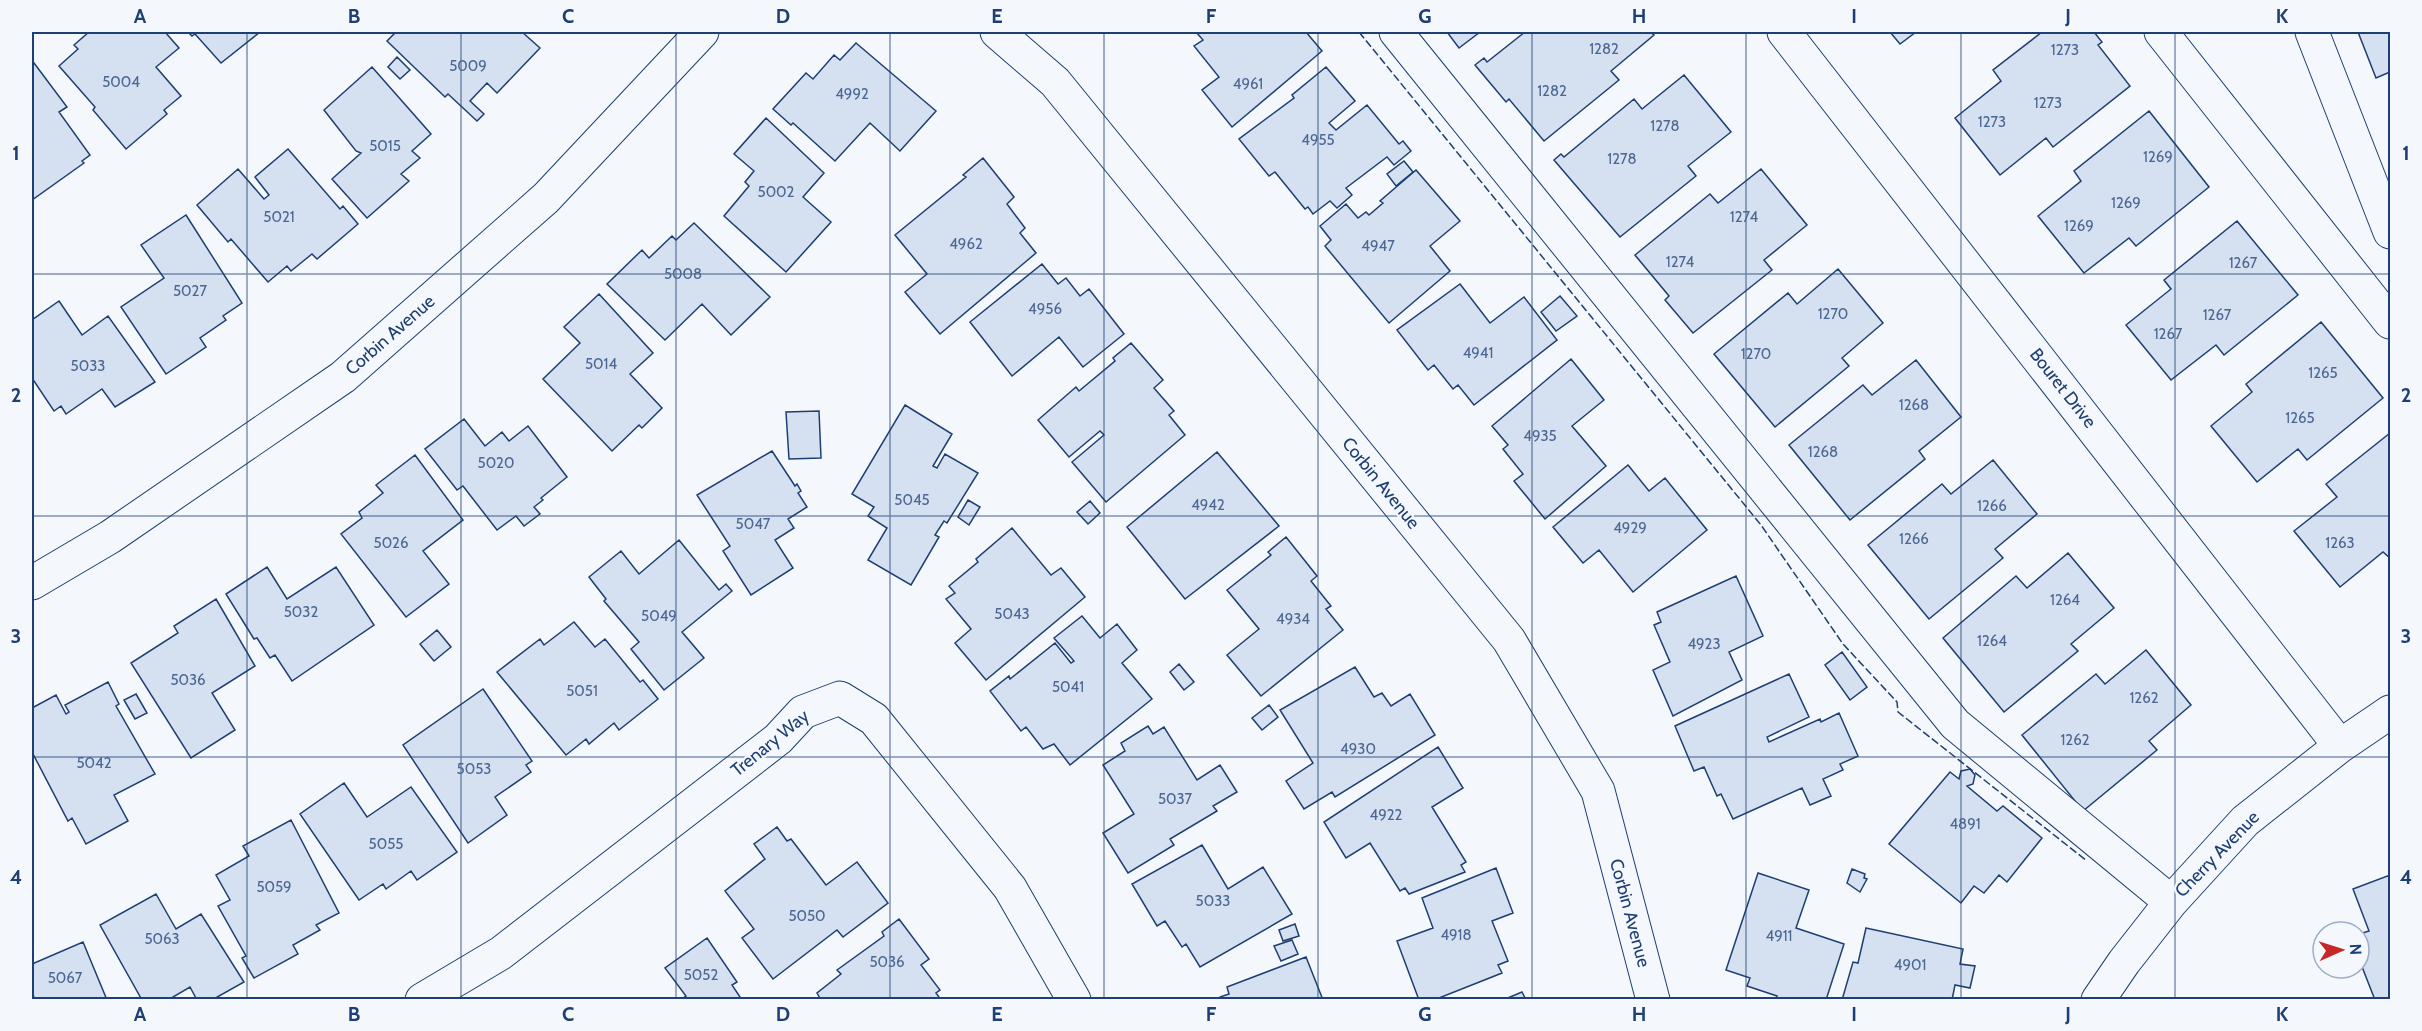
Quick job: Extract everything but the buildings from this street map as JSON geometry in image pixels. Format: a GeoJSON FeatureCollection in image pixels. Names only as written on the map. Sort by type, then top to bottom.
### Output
{"type":"FeatureCollection","features":[{"type":"Feature","properties":{"kind":"street","name":"Corbin Avenue"},"geometry":{"type":"LineString","coordinates":[[32,583],[110,537],[343,377],[546,198],[702,32]]}},
{"type":"Feature","properties":{"kind":"street","name":"Corbin Avenue"},"geometry":{"type":"LineString","coordinates":[[997,32],[1055,82],[1509,640],[1598,791],[1653,999]]}},
{"type":"Feature","properties":{"kind":"street"},"geometry":{"type":"LineString","coordinates":[[1396,32],[1955,724],[2171,902]]}},
{"type":"Feature","properties":{"kind":"street","name":"Bouret Drive"},"geometry":{"type":"LineString","coordinates":[[1784,32],[2340,746]]}},
{"type":"Feature","properties":{"kind":"street"},"geometry":{"type":"LineString","coordinates":[[2161,32],[2391,322]]}},
{"type":"Feature","properties":{"kind":"street"},"geometry":{"type":"LineString","coordinates":[[2312,32],[2391,232]]}},
{"type":"Feature","properties":{"kind":"street","name":"Trenary Way"},"geometry":{"type":"LineString","coordinates":[[422,999],[501,953],[778,739],[803,712],[840,698],[874,719],[1010,888],[1074,999]]}},
{"type":"Feature","properties":{"kind":"street","name":"Cherry Avenue"},"geometry":{"type":"LineString","coordinates":[[2098,999],[2171,902],[2245,821],[2340,746],[2391,712]]}},
{"type":"Feature","properties":{"kind":"fence"},"geometry":{"type":"LineString","coordinates":[[1359,32],[1761,525],[1843,644],[1897,702],[1898,712],[2087,861]]}}]}
